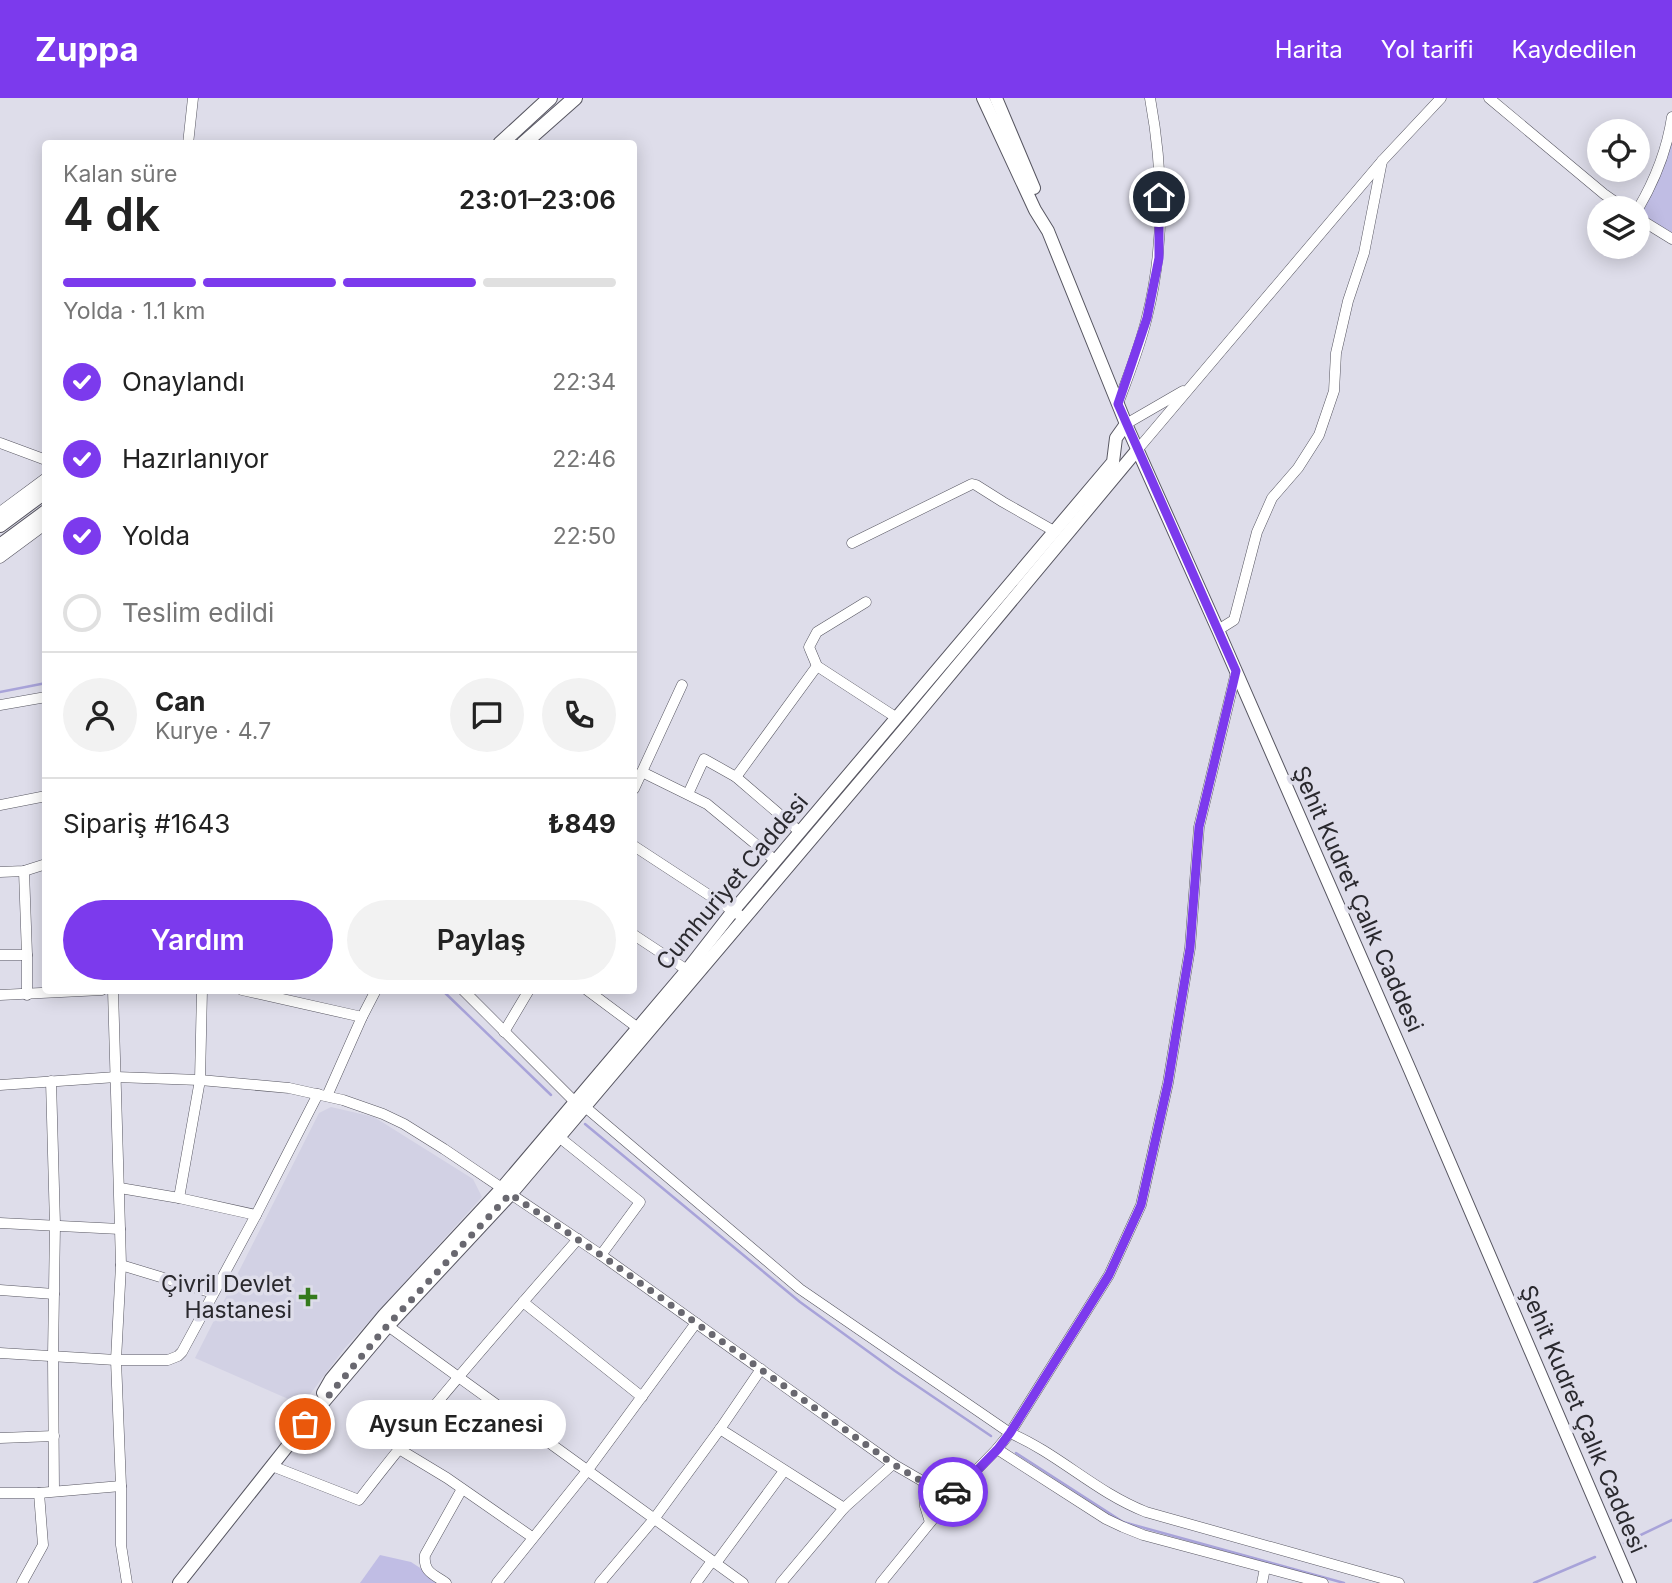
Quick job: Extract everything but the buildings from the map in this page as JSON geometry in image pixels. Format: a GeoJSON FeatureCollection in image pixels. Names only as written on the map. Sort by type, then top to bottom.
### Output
{"type":"FeatureCollection","features":[{"type":"Feature","properties":{"kind":"highway"},"geometry":{"type":"LineString","coordinates":[[504,140],[550,98]]}},
{"type":"Feature","properties":{"kind":"highway"},"geometry":{"type":"LineString","coordinates":[[528,140],[575,98]]}},
{"type":"Feature","properties":{"kind":"highway"},"geometry":{"type":"LineString","coordinates":[[0,525],[42,494]]}},
{"type":"Feature","properties":{"kind":"highway"},"geometry":{"type":"LineString","coordinates":[[0,546],[42,515]]}},
{"type":"Feature","properties":{"kind":"main road","name":"Şehit Kudret Çalık Caddesi"},"geometry":{"type":"LineString","coordinates":[[983,98],[1035,210],[1048,231]]}},
{"type":"Feature","properties":{"kind":"main road","name":"Şehit Kudret Çalık Caddesi"},"geometry":{"type":"LineString","coordinates":[[996,98],[1042,208],[1048,231],[1126,425],[1410,1070],[1630,1583]]}},
{"type":"Feature","properties":{"kind":"main road","name":"Cumhuriyet Caddesi"},"geometry":{"type":"LineString","coordinates":[[305,1424],[331,1379],[377,1323],[559,1137],[579,1103],[697,975],[775,861],[1113,462],[1116,438],[1126,425]]}},
{"type":"Feature","properties":{"kind":"main road","name":"Cumhuriyet Caddesi"},"geometry":{"type":"LineString","coordinates":[[179,1583],[305,1424],[506,1191],[687,970],[908,725],[1138,449]]}},
{"type":"Feature","properties":{"kind":"street"},"geometry":{"type":"LineString","coordinates":[[188,140],[193,98]]}},
{"type":"Feature","properties":{"kind":"street"},"geometry":{"type":"LineString","coordinates":[[1118,404],[1147,318],[1159,258],[1157,139],[1150,98]]}},
{"type":"Feature","properties":{"kind":"street"},"geometry":{"type":"LineString","coordinates":[[1138,449],[1382,161],[1441,98]]}},
{"type":"Feature","properties":{"kind":"street"},"geometry":{"type":"LineString","coordinates":[[1489,98],[1607,196]]}},
{"type":"Feature","properties":{"kind":"street"},"geometry":{"type":"LineString","coordinates":[[1644,196],[1669,139],[1672,117]]}},
{"type":"Feature","properties":{"kind":"street"},"geometry":{"type":"LineString","coordinates":[[1218,630],[1234,620],[1257,532],[1272,498],[1298,468],[1323,424],[1334,391],[1336,353],[1348,301],[1364,253],[1382,161]]}},
{"type":"Feature","properties":{"kind":"street"},"geometry":{"type":"LineString","coordinates":[[1650,225],[1672,239]]}},
{"type":"Feature","properties":{"kind":"street"},"geometry":{"type":"LineString","coordinates":[[1126,425],[1189,387]]}},
{"type":"Feature","properties":{"kind":"street"},"geometry":{"type":"LineString","coordinates":[[0,443],[42,459]]}},
{"type":"Feature","properties":{"kind":"street"},"geometry":{"type":"LineString","coordinates":[[0,512],[42,481]]}},
{"type":"Feature","properties":{"kind":"street"},"geometry":{"type":"LineString","coordinates":[[852,543],[972,484],[1054,531]]}},
{"type":"Feature","properties":{"kind":"street"},"geometry":{"type":"LineString","coordinates":[[0,558],[42,527]]}},
{"type":"Feature","properties":{"kind":"street"},"geometry":{"type":"LineString","coordinates":[[866,602],[817,632],[809,647],[817,666],[897,718]]}},
{"type":"Feature","properties":{"kind":"street"},"geometry":{"type":"LineString","coordinates":[[736,777],[817,666]]}},
{"type":"Feature","properties":{"kind":"street"},"geometry":{"type":"LineString","coordinates":[[881,1583],[930,1522],[1010,1433],[1109,1275],[1141,1205],[1168,1083],[1190,948],[1199,827],[1236,671]]}},
{"type":"Feature","properties":{"kind":"street"},"geometry":{"type":"LineString","coordinates":[[637,783],[682,685]]}},
{"type":"Feature","properties":{"kind":"street"},"geometry":{"type":"LineString","coordinates":[[0,705],[42,698]]}},
{"type":"Feature","properties":{"kind":"street"},"geometry":{"type":"LineString","coordinates":[[688,794],[704,759],[736,777],[800,832]]}},
{"type":"Feature","properties":{"kind":"street"},"geometry":{"type":"LineString","coordinates":[[642,772],[707,804],[775,861]]}},
{"type":"Feature","properties":{"kind":"street"},"geometry":{"type":"LineString","coordinates":[[0,805],[42,797]]}},
{"type":"Feature","properties":{"kind":"street"},"geometry":{"type":"LineString","coordinates":[[637,848],[738,914]]}},
{"type":"Feature","properties":{"kind":"street"},"geometry":{"type":"LineString","coordinates":[[0,873],[24,871],[42,864]]}},
{"type":"Feature","properties":{"kind":"street"},"geometry":{"type":"LineString","coordinates":[[24,871],[27,995]]}},
{"type":"Feature","properties":{"kind":"street"},"geometry":{"type":"LineString","coordinates":[[637,937],[687,970]]}},
{"type":"Feature","properties":{"kind":"street"},"geometry":{"type":"LineString","coordinates":[[0,955],[27,955]]}},
{"type":"Feature","properties":{"kind":"street"},"geometry":{"type":"LineString","coordinates":[[0,995],[42,994]]}},
{"type":"Feature","properties":{"kind":"street"},"geometry":{"type":"LineString","coordinates":[[113,994],[121,1265],[116,1360],[121,1545],[127,1583]]}},
{"type":"Feature","properties":{"kind":"street"},"geometry":{"type":"LineString","coordinates":[[179,1198],[200,1080],[202,994]]}},
{"type":"Feature","properties":{"kind":"street"},"geometry":{"type":"LineString","coordinates":[[260,994],[362,1017]]}},
{"type":"Feature","properties":{"kind":"street"},"geometry":{"type":"LineString","coordinates":[[0,1353],[116,1360],[168,1360],[178,1356],[322,1095],[374,994]]}},
{"type":"Feature","properties":{"kind":"street"},"geometry":{"type":"LineString","coordinates":[[467,994],[579,1103],[800,1289],[1010,1433],[1037,1447],[1099,1489],[1133,1507],[1399,1583]]}},
{"type":"Feature","properties":{"kind":"street"},"geometry":{"type":"LineString","coordinates":[[504,1032],[526,994]]}},
{"type":"Feature","properties":{"kind":"street"},"geometry":{"type":"LineString","coordinates":[[592,994],[638,1028]]}},
{"type":"Feature","properties":{"kind":"street"},"geometry":{"type":"LineString","coordinates":[[0,1085],[116,1077],[200,1080],[262,1085],[322,1095],[366,1107],[404,1124],[601,1255],[893,1464],[923,1482],[956,1492]]}},
{"type":"Feature","properties":{"kind":"street"},"geometry":{"type":"LineString","coordinates":[[51,1081],[55,1225],[54,1491]]}},
{"type":"Feature","properties":{"kind":"street"},"geometry":{"type":"LineString","coordinates":[[559,1137],[640,1202],[601,1255]]}},
{"type":"Feature","properties":{"kind":"street"},"geometry":{"type":"LineString","coordinates":[[120,1188],[256,1215]]}},
{"type":"Feature","properties":{"kind":"street"},"geometry":{"type":"LineString","coordinates":[[0,1223],[120,1229]]}},
{"type":"Feature","properties":{"kind":"street"},"geometry":{"type":"LineString","coordinates":[[272,1466],[359,1500],[458,1378],[578,1240]]}},
{"type":"Feature","properties":{"kind":"street"},"geometry":{"type":"LineString","coordinates":[[121,1265],[213,1293]]}},
{"type":"Feature","properties":{"kind":"street"},"geometry":{"type":"LineString","coordinates":[[0,1290],[54,1294]]}},
{"type":"Feature","properties":{"kind":"street"},"geometry":{"type":"LineString","coordinates":[[523,1301],[642,1397]]}},
{"type":"Feature","properties":{"kind":"street"},"geometry":{"type":"LineString","coordinates":[[497,1583],[587,1471],[696,1323]]}},
{"type":"Feature","properties":{"kind":"street"},"geometry":{"type":"LineString","coordinates":[[387,1326],[743,1583]]}},
{"type":"Feature","properties":{"kind":"street"},"geometry":{"type":"LineString","coordinates":[[600,1583],[654,1519],[761,1369]]}},
{"type":"Feature","properties":{"kind":"street"},"geometry":{"type":"LineString","coordinates":[[720,1429],[844,1508]]}},
{"type":"Feature","properties":{"kind":"street"},"geometry":{"type":"LineString","coordinates":[[0,1438],[54,1436]]}},
{"type":"Feature","properties":{"kind":"street"},"geometry":{"type":"LineString","coordinates":[[399,1449],[447,1478],[532,1538]]}},
{"type":"Feature","properties":{"kind":"street"},"geometry":{"type":"LineString","coordinates":[[998,1449],[1106,1519],[1123,1527],[1143,1535],[1323,1583]]}},
{"type":"Feature","properties":{"kind":"street"},"geometry":{"type":"LineString","coordinates":[[781,1583],[844,1508],[893,1464]]}},
{"type":"Feature","properties":{"kind":"street"},"geometry":{"type":"LineString","coordinates":[[696,1583],[784,1471]]}},
{"type":"Feature","properties":{"kind":"street"},"geometry":{"type":"LineString","coordinates":[[923,1482],[925,1506],[930,1522]]}},
{"type":"Feature","properties":{"kind":"street"},"geometry":{"type":"LineString","coordinates":[[0,1493],[39,1493],[121,1486]]}},
{"type":"Feature","properties":{"kind":"street"},"geometry":{"type":"LineString","coordinates":[[446,1583],[428,1571],[425,1559],[462,1489]]}},
{"type":"Feature","properties":{"kind":"street"},"geometry":{"type":"LineString","coordinates":[[22,1583],[43,1545],[39,1493]]}},
{"type":"Feature","properties":{"kind":"street"},"geometry":{"type":"LineString","coordinates":[[1262,1583],[1265,1568]]}},
{"type":"Feature","properties":{"kind":"shaded area"},"geometry":{"type":"Polygon","coordinates":[[[1672,115],[1672,234],[1650,222],[1650,196],[1644,196],[1672,115]]]}},
{"type":"Feature","properties":{"kind":"shaded area","name":"Çivril Devlet Hastanesi"},"geometry":{"type":"Polygon","coordinates":[[[331,1107],[374,1117],[473,1179],[482,1197],[344,1349],[302,1405],[195,1358],[319,1113],[331,1107]]]}},
{"type":"Feature","properties":{"kind":"shaded area"},"geometry":{"type":"Polygon","coordinates":[[[380,1555],[411,1562],[443,1583],[360,1583],[380,1555]]]}},
{"type":"Feature","properties":{"kind":"waterway"},"geometry":{"type":"LineString","coordinates":[[0,692],[42,684]]}},
{"type":"Feature","properties":{"kind":"waterway"},"geometry":{"type":"LineString","coordinates":[[446,994],[551,1095]]}},
{"type":"Feature","properties":{"kind":"waterway"},"geometry":{"type":"LineString","coordinates":[[585,1124],[800,1302],[991,1436]]}},
{"type":"Feature","properties":{"kind":"waterway"},"geometry":{"type":"LineString","coordinates":[[1016,1453],[1123,1522],[1344,1583]]}},
{"type":"Feature","properties":{"kind":"waterway"},"geometry":{"type":"LineString","coordinates":[[1624,1543],[1672,1520]]}},
{"type":"Feature","properties":{"kind":"waterway"},"geometry":{"type":"LineString","coordinates":[[1534,1583],[1595,1557]]}},
{"type":"Feature","properties":{"kind":"way so far"},"geometry":{"type":"LineString","coordinates":[[305,1424],[387,1326],[510,1194],[601,1255],[893,1464],[923,1482],[953,1492]]}},
{"type":"Feature","properties":{"kind":"place","name":"Çivril Devlet Hastanesi"},"geometry":{"type":"Point","coordinates":[308,1297]}},
{"type":"Feature","properties":{"kind":"place","name":"Aysun Eczanesi"},"geometry":{"type":"Point","coordinates":[305,1424]}},
{"type":"Feature","properties":{"kind":"route"},"geometry":{"type":"LineString","coordinates":[[953,1492],[998,1449],[1010,1433],[1109,1275],[1141,1205],[1168,1083],[1190,948],[1199,827],[1236,671],[1118,404],[1147,318],[1159,258],[1159,197]]}}]}
